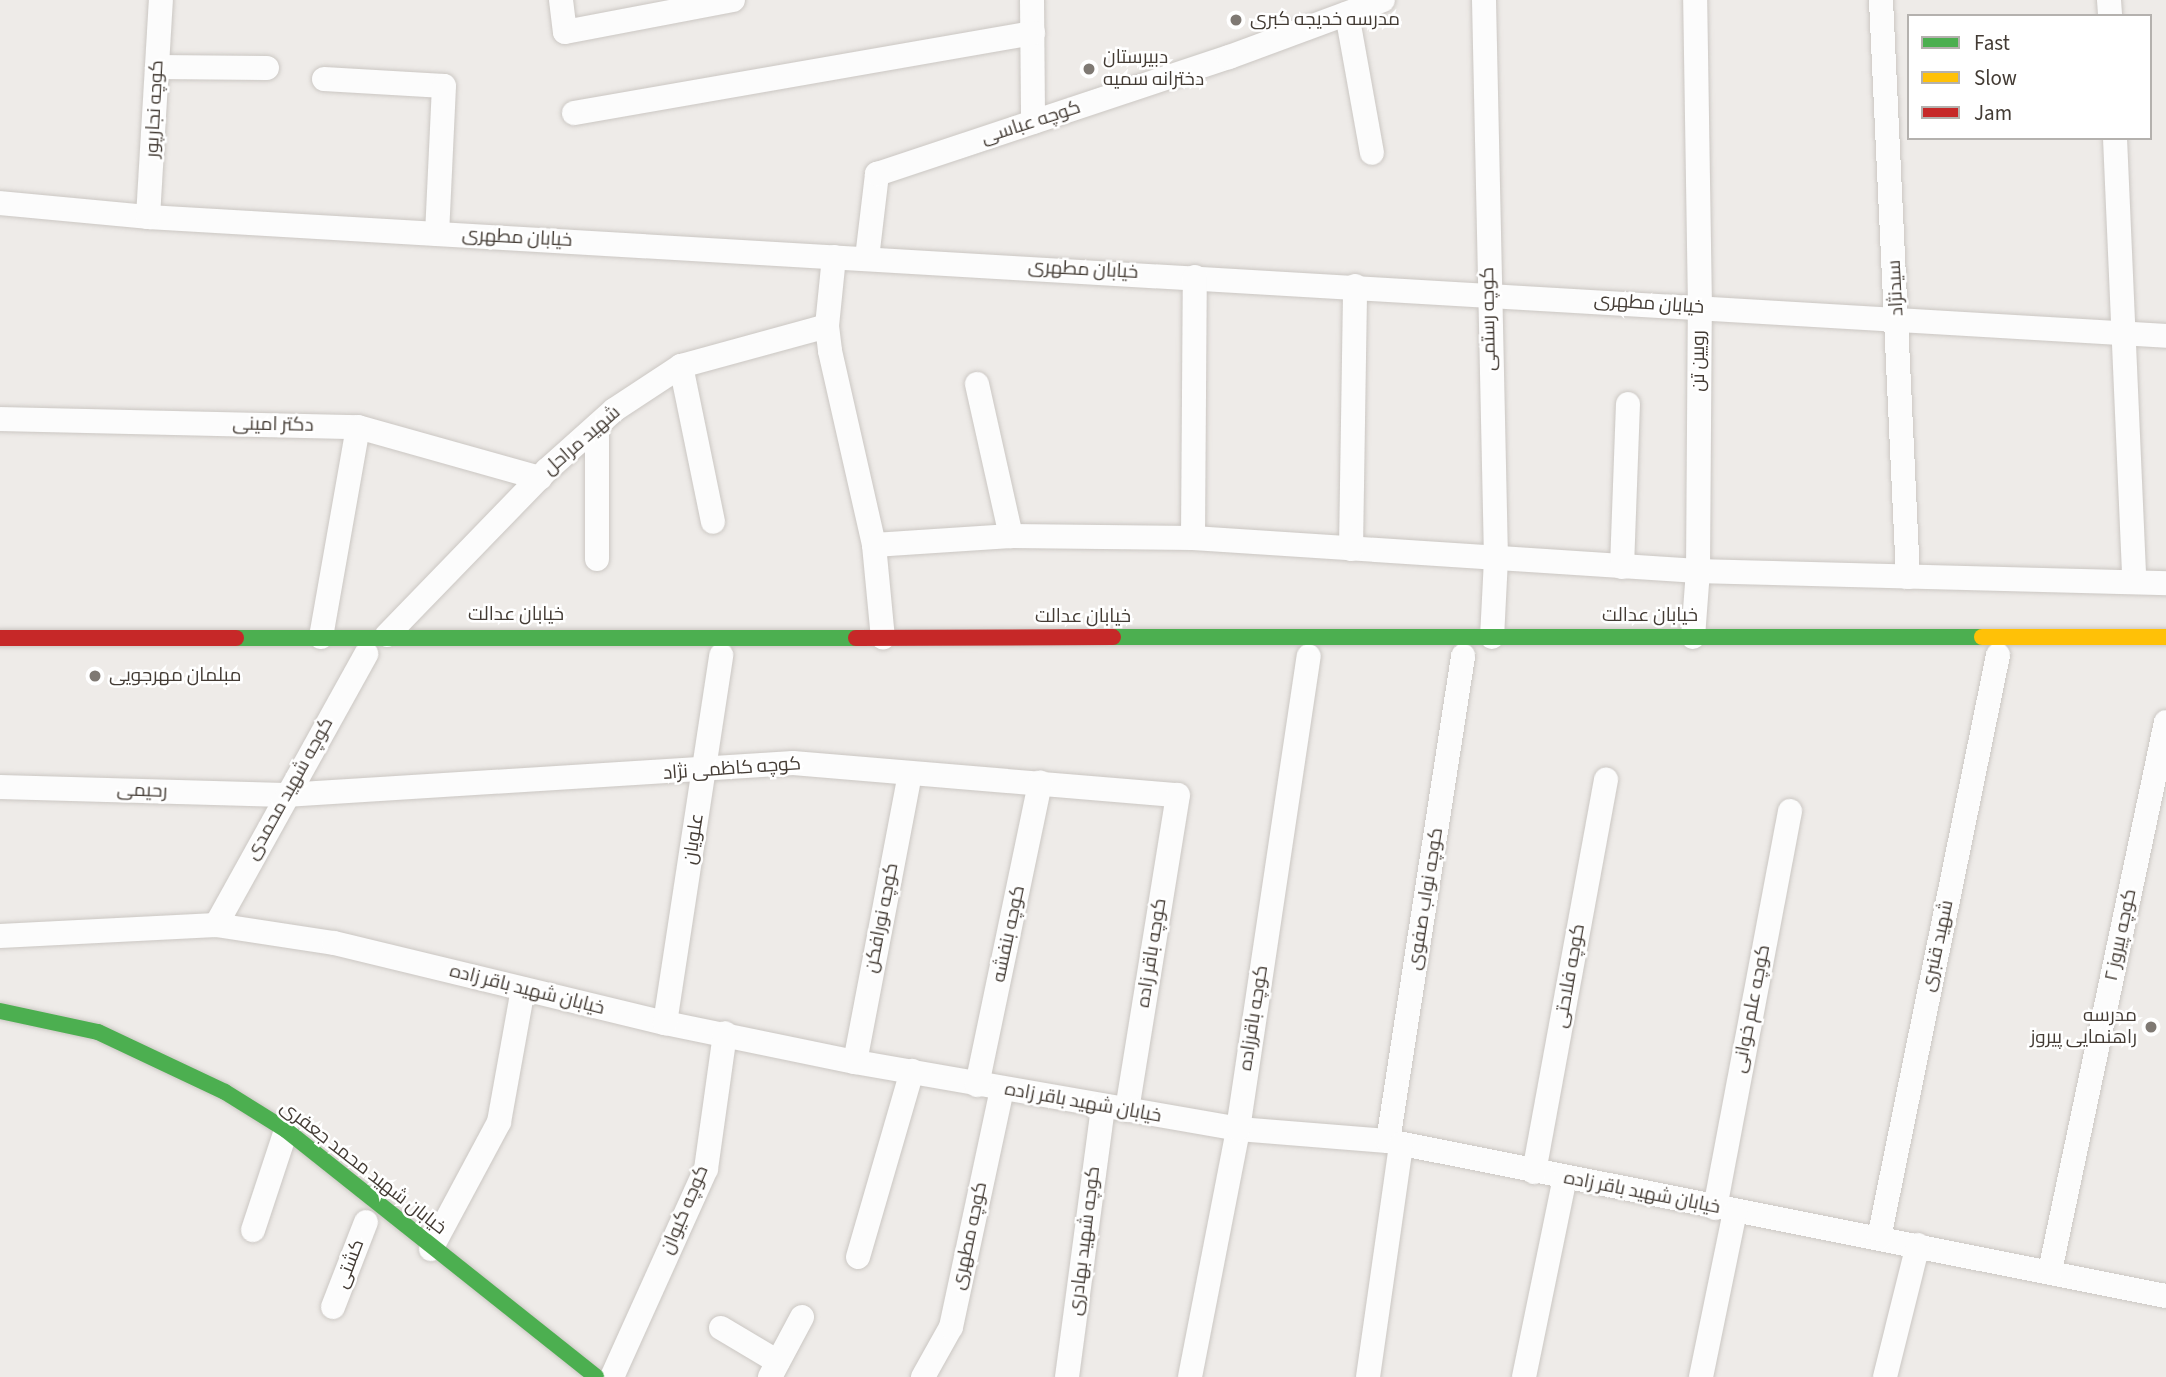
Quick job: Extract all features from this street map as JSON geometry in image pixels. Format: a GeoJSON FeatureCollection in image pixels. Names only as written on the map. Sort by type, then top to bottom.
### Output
{"type":"FeatureCollection","features":[{"type":"Feature","properties":{"kind":"main road","name":"خیابان عدالت"},"geometry":{"type":"LineString","coordinates":[[0,638],[387,635],[883,638],[1471,651],[1693,637],[2166,637]]}},
{"type":"Feature","properties":{"kind":"main road","name":"خیابان عدالت"},"geometry":{"type":"LineString","coordinates":[[54,656],[854,656]]}},
{"type":"Feature","properties":{"kind":"main road","name":"خیابان شهید محمد جعفری"},"geometry":{"type":"LineString","coordinates":[[0,1011],[98,1032],[225,1092],[285,1149],[431,1249],[596,1377]]}},
{"type":"Feature","properties":{"kind":"main road","name":"خیابان شهید محمد جعفری"},"geometry":{"type":"LineString","coordinates":[[258,1139],[285,1149]]}},
{"type":"Feature","properties":{"kind":"street","name":"کوچه نجارپور"},"geometry":{"type":"LineString","coordinates":[[148,217],[161,0]]}},
{"type":"Feature","properties":{"kind":"street"},"geometry":{"type":"LineString","coordinates":[[561,0],[565,32],[733,0]]}},
{"type":"Feature","properties":{"kind":"street"},"geometry":{"type":"LineString","coordinates":[[1032,0],[1033,122]]}},
{"type":"Feature","properties":{"kind":"street","name":"کوچه عباسی"},"geometry":{"type":"LineString","coordinates":[[867,258],[877,174],[1384,0]]}},
{"type":"Feature","properties":{"kind":"street","name":"کوچه رستمی"},"geometry":{"type":"LineString","coordinates":[[1471,651],[1496,559],[1488,294],[1484,0]]}},
{"type":"Feature","properties":{"kind":"street","name":"رویین تن"},"geometry":{"type":"LineString","coordinates":[[1693,637],[1698,571],[1700,308],[1696,0]]}},
{"type":"Feature","properties":{"kind":"street","name":"سیدنژاد"},"geometry":{"type":"LineString","coordinates":[[1881,0],[1908,577]]}},
{"type":"Feature","properties":{"kind":"street"},"geometry":{"type":"LineString","coordinates":[[1347,13],[1372,153]]}},
{"type":"Feature","properties":{"kind":"street"},"geometry":{"type":"LineString","coordinates":[[574,113],[1033,33]]}},
{"type":"Feature","properties":{"kind":"street"},"geometry":{"type":"LineString","coordinates":[[157,67],[267,68]]}},
{"type":"Feature","properties":{"kind":"street"},"geometry":{"type":"LineString","coordinates":[[324,79],[444,86],[437,234]]}},
{"type":"Feature","properties":{"kind":"street"},"geometry":{"type":"LineString","coordinates":[[2115,140],[2134,581]]}},
{"type":"Feature","properties":{"kind":"street","name":"خیابان مطهری"},"geometry":{"type":"LineString","coordinates":[[0,203],[148,217],[1355,286],[2166,336]]}},
{"type":"Feature","properties":{"kind":"street"},"geometry":{"type":"LineString","coordinates":[[834,257],[827,326],[874,545],[883,638]]}},
{"type":"Feature","properties":{"kind":"street"},"geometry":{"type":"LineString","coordinates":[[1193,538],[1195,277]]}},
{"type":"Feature","properties":{"kind":"street"},"geometry":{"type":"LineString","coordinates":[[1351,549],[1355,286]]}},
{"type":"Feature","properties":{"kind":"street","name":"شهید مراحل"},"geometry":{"type":"LineString","coordinates":[[387,635],[540,478],[597,426],[681,366],[827,326]]}},
{"type":"Feature","properties":{"kind":"street"},"geometry":{"type":"LineString","coordinates":[[681,366],[713,522]]}},
{"type":"Feature","properties":{"kind":"street"},"geometry":{"type":"LineString","coordinates":[[977,384],[1010,536]]}},
{"type":"Feature","properties":{"kind":"street"},"geometry":{"type":"LineString","coordinates":[[1622,567],[1628,404]]}},
{"type":"Feature","properties":{"kind":"street","name":"دکتر امینی"},"geometry":{"type":"LineString","coordinates":[[0,419],[358,427],[540,478]]}},
{"type":"Feature","properties":{"kind":"street"},"geometry":{"type":"LineString","coordinates":[[597,426],[597,559]]}},
{"type":"Feature","properties":{"kind":"street"},"geometry":{"type":"LineString","coordinates":[[321,637],[358,427]]}},
{"type":"Feature","properties":{"kind":"street"},"geometry":{"type":"LineString","coordinates":[[874,545],[1010,536],[1193,538],[1698,571],[2166,583]]}},
{"type":"Feature","properties":{"kind":"street","name":"کوچه نواب صفوی"},"geometry":{"type":"LineString","coordinates":[[1368,1377],[1395,1143],[1471,651]]}},
{"type":"Feature","properties":{"kind":"street","name":"کوچه شهید محمدی"},"geometry":{"type":"LineString","coordinates":[[216,925],[285,795],[366,654]]}},
{"type":"Feature","properties":{"kind":"street","name":"علویان"},"geometry":{"type":"LineString","coordinates":[[665,1023],[721,655]]}},
{"type":"Feature","properties":{"kind":"street","name":"شهید قنبری"},"geometry":{"type":"LineString","coordinates":[[1879,1238],[1998,655]]}},
{"type":"Feature","properties":{"kind":"street","name":"کوچه باقرزاده"},"geometry":{"type":"LineString","coordinates":[[1190,1377],[1238,1129],[1308,656]]}},
{"type":"Feature","properties":{"kind":"street","name":"کوچه پیروز ۲"},"geometry":{"type":"LineString","coordinates":[[2050,1270],[2166,722]]}},
{"type":"Feature","properties":{"kind":"street","name":"کوچه کاظمی نژاد"},"geometry":{"type":"LineString","coordinates":[[285,795],[705,771],[793,763],[1178,795]]}},
{"type":"Feature","properties":{"kind":"street","name":"کوچه نورافکن"},"geometry":{"type":"LineString","coordinates":[[855,1062],[910,774]]}},
{"type":"Feature","properties":{"kind":"street","name":"کوچه فلاحتی"},"geometry":{"type":"LineString","coordinates":[[1534,1172],[1606,780]]}},
{"type":"Feature","properties":{"kind":"street","name":"کوچه بنفشه"},"geometry":{"type":"LineString","coordinates":[[990,1087],[1041,783]]}},
{"type":"Feature","properties":{"kind":"street","name":"رحیمی"},"geometry":{"type":"LineString","coordinates":[[0,787],[285,795]]}},
{"type":"Feature","properties":{"kind":"street","name":"کوچه باقر زاده"},"geometry":{"type":"LineString","coordinates":[[1115,1108],[1178,795]]}},
{"type":"Feature","properties":{"kind":"street","name":"کوچه علم خوانی"},"geometry":{"type":"LineString","coordinates":[[1701,1377],[1725,1210],[1790,811]]}},
{"type":"Feature","properties":{"kind":"street","name":"خیابان شهید باقر زاده"},"geometry":{"type":"LineString","coordinates":[[0,936],[216,925],[334,943],[665,1023],[725,1033],[855,1062],[1238,1129],[1395,1143],[1725,1210],[2050,1270],[2166,1296]]}},
{"type":"Feature","properties":{"kind":"street"},"geometry":{"type":"LineString","coordinates":[[431,1249],[499,1122],[523,989]]}},
{"type":"Feature","properties":{"kind":"street","name":"کوچه کیوان"},"geometry":{"type":"LineString","coordinates":[[612,1377],[706,1168],[725,1033]]}},
{"type":"Feature","properties":{"kind":"street"},"geometry":{"type":"LineString","coordinates":[[858,1257],[912,1071]]}},
{"type":"Feature","properties":{"kind":"street","name":"کوچه مطهری"},"geometry":{"type":"LineString","coordinates":[[923,1377],[951,1326],[990,1087]]}},
{"type":"Feature","properties":{"kind":"street","name":"کوچه شهید بهادری"},"geometry":{"type":"LineString","coordinates":[[1067,1377],[1115,1108]]}},
{"type":"Feature","properties":{"kind":"street"},"geometry":{"type":"LineString","coordinates":[[253,1230],[285,1149]]}},
{"type":"Feature","properties":{"kind":"street"},"geometry":{"type":"LineString","coordinates":[[1524,1377],[1565,1178]]}},
{"type":"Feature","properties":{"kind":"street","name":"کشتی"},"geometry":{"type":"LineString","coordinates":[[333,1307],[368,1223]]}},
{"type":"Feature","properties":{"kind":"street"},"geometry":{"type":"LineString","coordinates":[[1885,1377],[1918,1245]]}},
{"type":"Feature","properties":{"kind":"street"},"geometry":{"type":"LineString","coordinates":[[721,1328],[774,1370],[802,1317]]}},
{"type":"Feature","properties":{"kind":"traffic: fast"},"geometry":{"type":"LineString","coordinates":[[1113,637],[1982,637]]}},
{"type":"Feature","properties":{"kind":"traffic: fast"},"geometry":{"type":"LineString","coordinates":[[236,638],[856,638]]}},
{"type":"Feature","properties":{"kind":"traffic: fast"},"geometry":{"type":"LineString","coordinates":[[0,1011],[98,1032],[225,1092],[286,1130],[596,1377]]}},
{"type":"Feature","properties":{"kind":"traffic: slow"},"geometry":{"type":"LineString","coordinates":[[1982,637],[2166,637]]}},
{"type":"Feature","properties":{"kind":"traffic: jam"},"geometry":{"type":"LineString","coordinates":[[856,638],[1113,637]]}},
{"type":"Feature","properties":{"kind":"traffic: jam"},"geometry":{"type":"LineString","coordinates":[[0,638],[236,638]]}},
{"type":"Feature","properties":{"kind":"place","name":"مدرسه خدیجه کبری"},"geometry":{"type":"Point","coordinates":[1236,20]}},
{"type":"Feature","properties":{"kind":"place","name":"دبیرستان دخترانه سمیه"},"geometry":{"type":"Point","coordinates":[1089,69]}},
{"type":"Feature","properties":{"kind":"place","name":"مبلمان مهرجویی"},"geometry":{"type":"Point","coordinates":[95,676]}},
{"type":"Feature","properties":{"kind":"place","name":"مدرسه راهنمایی پیروز"},"geometry":{"type":"Point","coordinates":[2151,1027]}}]}
